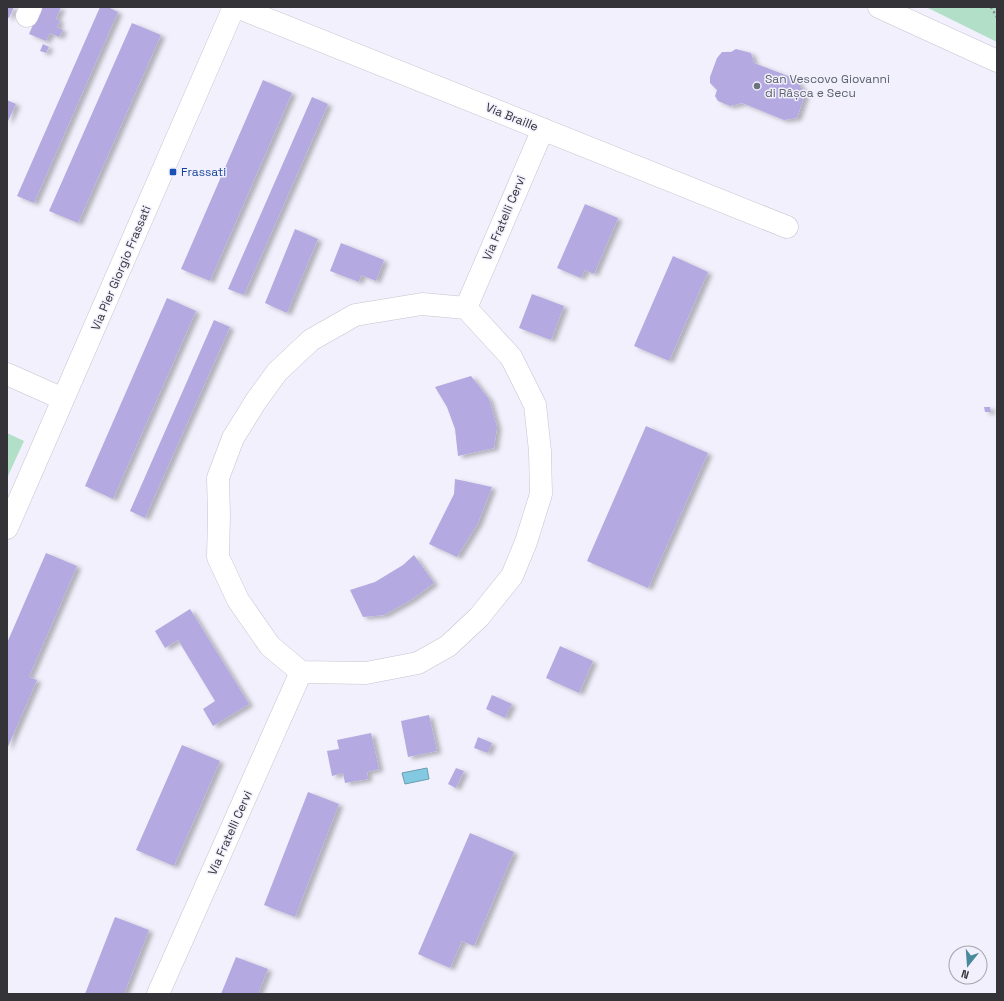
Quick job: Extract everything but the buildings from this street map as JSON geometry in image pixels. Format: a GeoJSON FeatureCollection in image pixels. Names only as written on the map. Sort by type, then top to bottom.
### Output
{"type":"FeatureCollection","features":[{"type":"Feature","properties":{"kind":"street","name":"Via Pier Giorgio Frassati"},"geometry":{"type":"LineString","coordinates":[[7,528],[234,7]]}},
{"type":"Feature","properties":{"kind":"street","name":"Via Braille"},"geometry":{"type":"LineString","coordinates":[[237,7],[787,227]]}},
{"type":"Feature","properties":{"kind":"street"},"geometry":{"type":"LineString","coordinates":[[879,7],[997,61]]}},
{"type":"Feature","properties":{"kind":"street","name":"Via Fratelli Cervi"},"geometry":{"type":"LineString","coordinates":[[466,308],[543,129]]}},
{"type":"Feature","properties":{"kind":"street"},"geometry":{"type":"LineString","coordinates":[[422,304],[466,308],[511,357],[535,405],[540,451],[541,494],[526,542],[512,576],[479,617],[448,646],[418,663],[366,673],[301,672],[270,646],[238,600],[218,557],[218,478],[233,438],[256,400],[277,372],[311,340],[355,315],[422,304]]}},
{"type":"Feature","properties":{"kind":"street"},"geometry":{"type":"LineString","coordinates":[[7,374],[63,399]]}},
{"type":"Feature","properties":{"kind":"street","name":"Via Fratelli Cervi"},"geometry":{"type":"LineString","coordinates":[[158,994],[301,672]]}},
{"type":"Feature","properties":{"kind":"path"},"geometry":{"type":"LineString","coordinates":[[991,7],[997,17]]}},
{"type":"Feature","properties":{"kind":"green space"},"geometry":{"type":"Polygon","coordinates":[[[926,7],[997,7],[997,42],[926,7]]]}},
{"type":"Feature","properties":{"kind":"green space"},"geometry":{"type":"Polygon","coordinates":[[[7,433],[24,441],[7,478],[7,433]]]}},
{"type":"Feature","properties":{"kind":"water"},"geometry":{"type":"Polygon","coordinates":[[[427,768],[429,779],[405,784],[402,773],[427,768]]]}},
{"type":"Feature","properties":{"kind":"place","name":"San Vescovo Giovanni di Râșca e Secu"},"geometry":{"type":"Point","coordinates":[757,86]}},
{"type":"Feature","properties":{"kind":"place","name":"Frassati"},"geometry":{"type":"Point","coordinates":[173,172]}}]}
